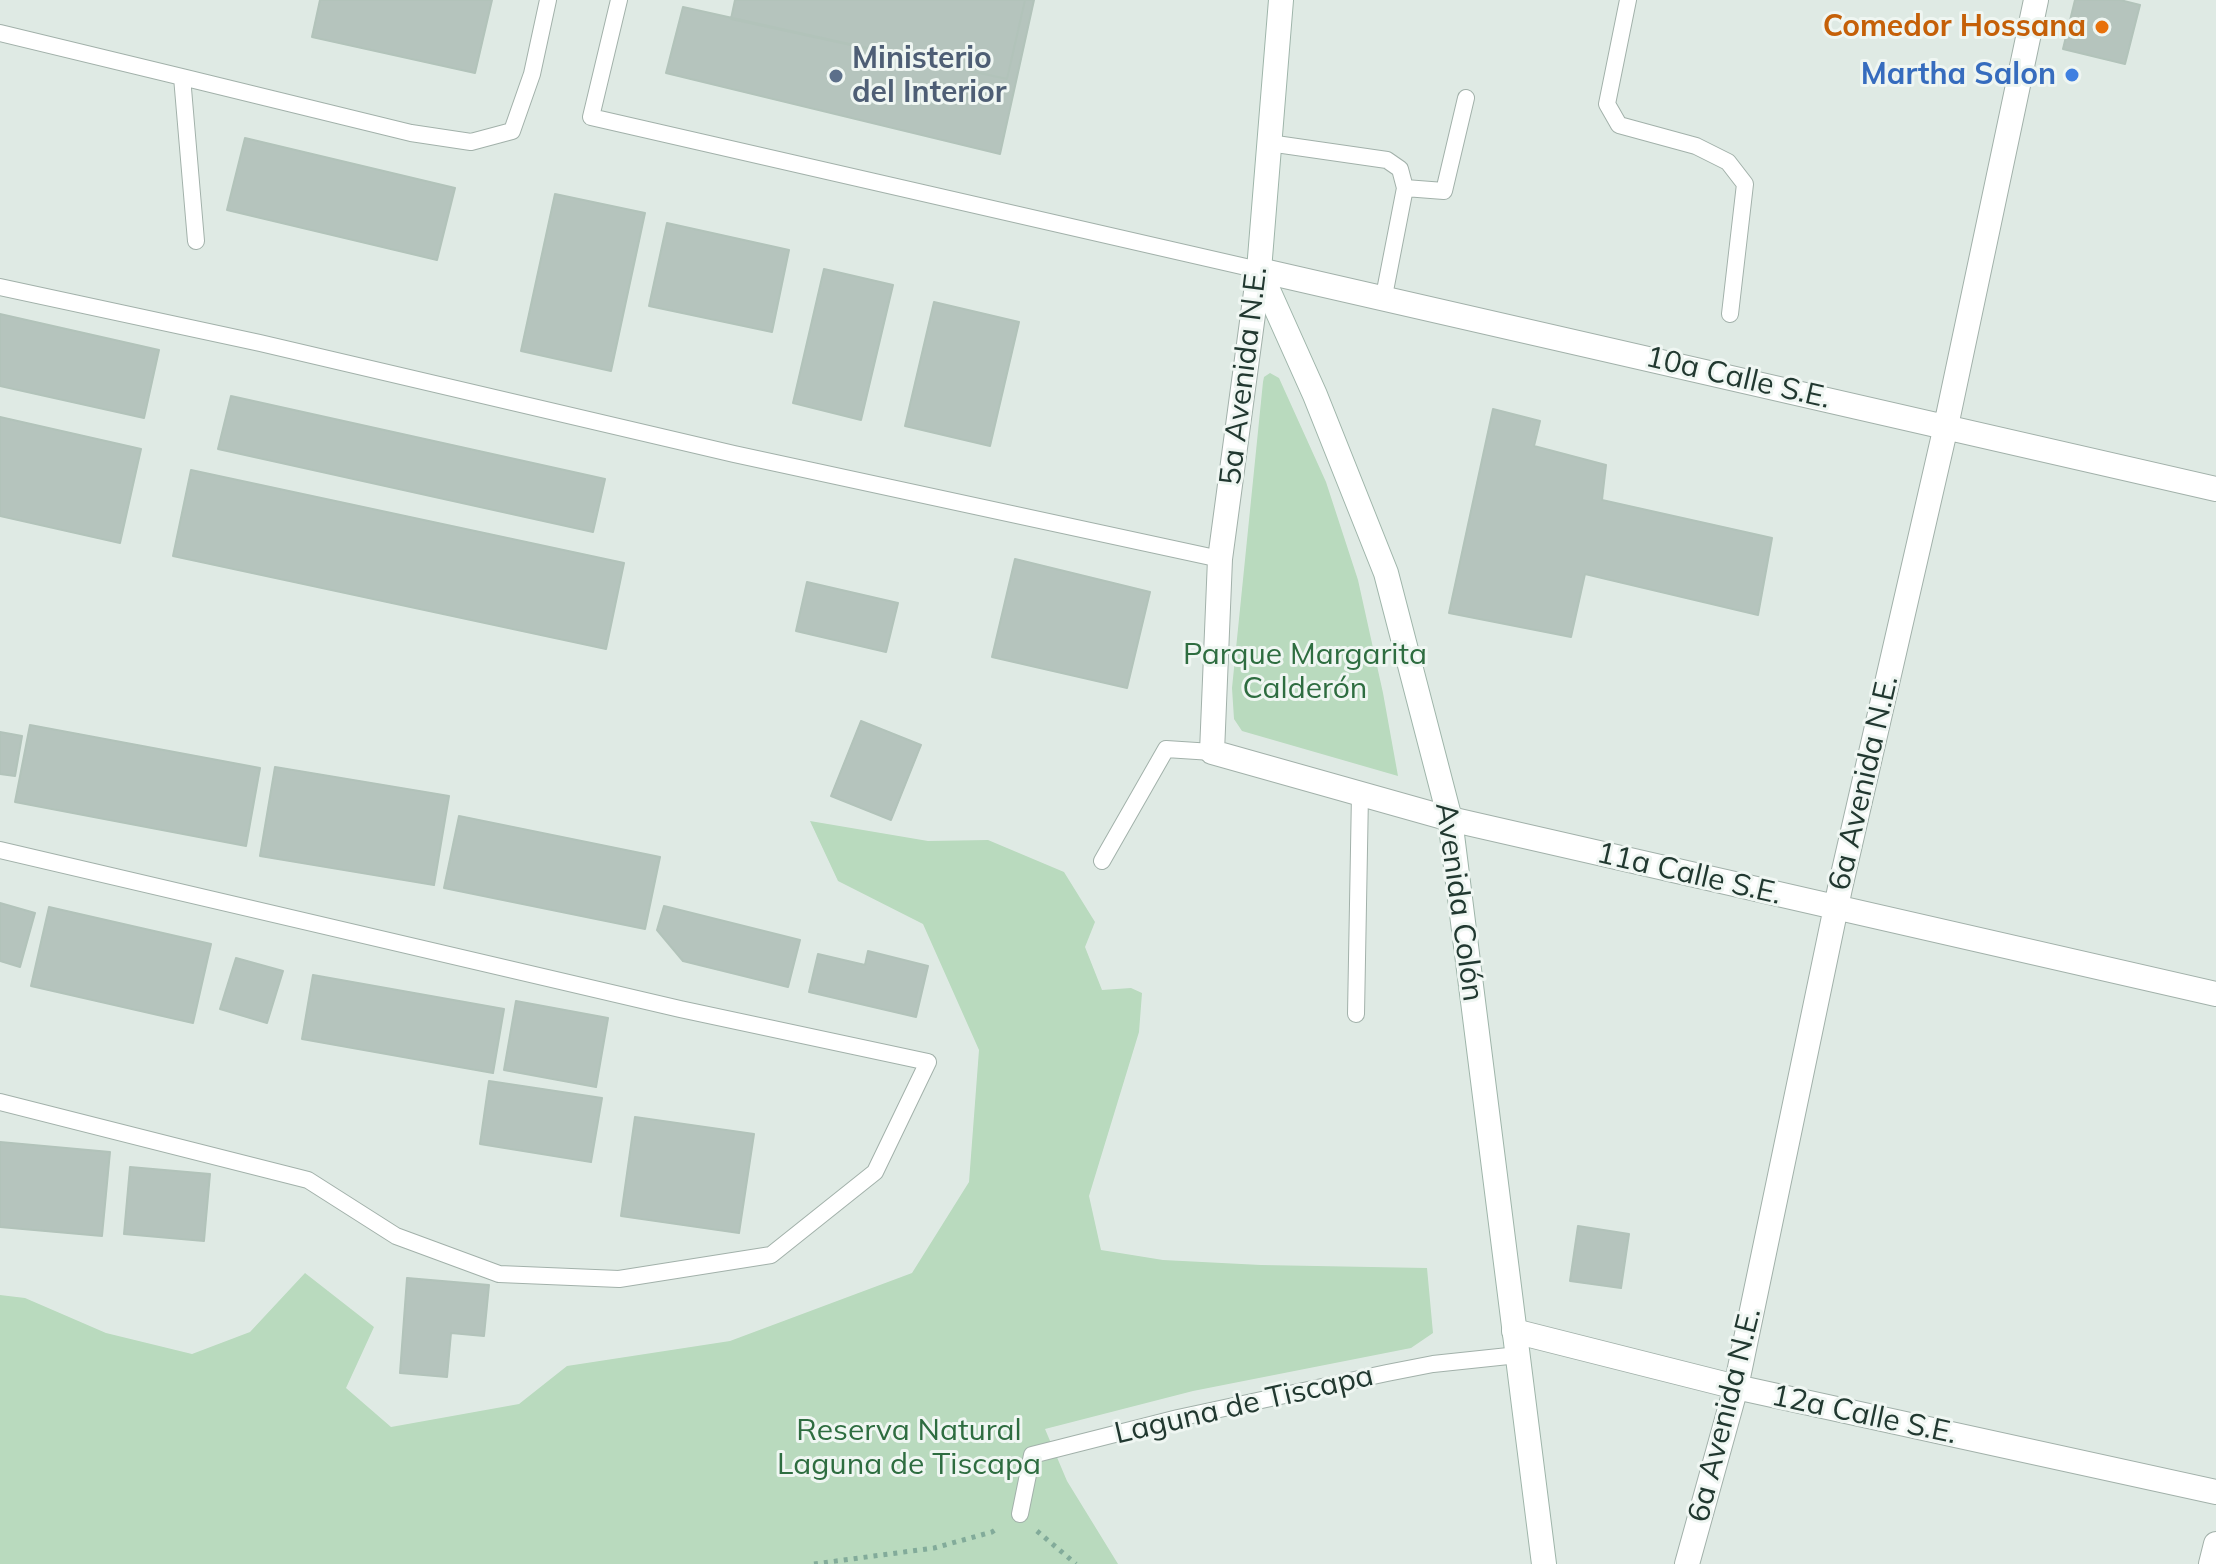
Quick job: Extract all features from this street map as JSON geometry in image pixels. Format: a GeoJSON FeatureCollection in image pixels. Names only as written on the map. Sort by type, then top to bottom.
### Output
{"type":"FeatureCollection","features":[{"type":"Feature","properties":{"kind":"street","name":"5a Avenida N.E."},"geometry":{"type":"LineString","coordinates":[[1212,752],[1220,559],[1259,270],[1281,0]]}},
{"type":"Feature","properties":{"kind":"street","name":"6a Avenida N.E."},"geometry":{"type":"LineString","coordinates":[[1687,1564],[1736,1387],[1835,908],[1946,426],[2036,0]]}},
{"type":"Feature","properties":{"kind":"street","name":"10a Calle S.E."},"geometry":{"type":"LineString","coordinates":[[1259,270],[1384,296],[2216,489]]}},
{"type":"Feature","properties":{"kind":"street","name":"Avenida Colón"},"geometry":{"type":"LineString","coordinates":[[1259,270],[1315,395],[1386,573],[1450,819],[1544,1564]]}},
{"type":"Feature","properties":{"kind":"street","name":"11a Calle S.E."},"geometry":{"type":"LineString","coordinates":[[1212,752],[1450,819],[2216,994]]}},
{"type":"Feature","properties":{"kind":"street","name":"12a Calle S.E."},"geometry":{"type":"LineString","coordinates":[[1516,1343],[1736,1387],[2216,1492]]}},
{"type":"Feature","properties":{"kind":"street"},"geometry":{"type":"LineString","coordinates":[[2211,1564],[2216,1544]]}},
{"type":"Feature","properties":{"kind":"lane"},"geometry":{"type":"LineString","coordinates":[[0,33],[411,133],[471,142],[512,131],[532,74],[548,0]]}},
{"type":"Feature","properties":{"kind":"lane"},"geometry":{"type":"LineString","coordinates":[[619,0],[591,117],[1259,270]]}},
{"type":"Feature","properties":{"kind":"lane"},"geometry":{"type":"LineString","coordinates":[[1628,0],[1607,104],[1619,125],[1696,146],[1728,162],[1745,184],[1730,314]]}},
{"type":"Feature","properties":{"kind":"lane"},"geometry":{"type":"LineString","coordinates":[[182,77],[196,241]]}},
{"type":"Feature","properties":{"kind":"lane"},"geometry":{"type":"LineString","coordinates":[[1405,188],[1444,191],[1466,98]]}},
{"type":"Feature","properties":{"kind":"lane"},"geometry":{"type":"LineString","coordinates":[[1269,143],[1387,160],[1400,169],[1405,188],[1384,296]]}},
{"type":"Feature","properties":{"kind":"lane"},"geometry":{"type":"LineString","coordinates":[[0,287],[260,343],[734,454],[1220,559]]}},
{"type":"Feature","properties":{"kind":"lane"},"geometry":{"type":"LineString","coordinates":[[1102,861],[1166,749],[1212,752]]}},
{"type":"Feature","properties":{"kind":"lane"},"geometry":{"type":"LineString","coordinates":[[1356,1014],[1360,794]]}},
{"type":"Feature","properties":{"kind":"lane"},"geometry":{"type":"LineString","coordinates":[[0,850],[680,1009],[928,1062],[875,1172],[771,1255],[619,1279],[499,1274],[396,1236],[308,1180],[0,1102]]}},
{"type":"Feature","properties":{"kind":"lane","name":"Laguna de Tiscapa"},"geometry":{"type":"LineString","coordinates":[[1020,1514],[1032,1455],[1178,1418],[1433,1364],[1516,1343]]}},
{"type":"Feature","properties":{"kind":"path"},"geometry":{"type":"LineString","coordinates":[[814,1564],[934,1548],[992,1532],[1020,1514],[1076,1564]]}},
{"type":"Feature","properties":{"kind":"green space","name":"Parque Margarita Calderón"},"geometry":{"type":"Polygon","coordinates":[[[1270,373],[1279,378],[1326,482],[1358,580],[1398,776],[1242,731],[1234,719],[1232,688],[1263,382],[1270,373]]]}},
{"type":"Feature","properties":{"kind":"green space","name":"Reserva Natural Laguna de Tiscapa"},"geometry":{"type":"Polygon","coordinates":[[[810,821],[928,841],[988,840],[1064,872],[1095,922],[1085,947],[1102,990],[1131,988],[1142,993],[1139,1032],[1089,1196],[1101,1250],[1163,1260],[1427,1268],[1433,1333],[1411,1348],[1193,1391],[1045,1429],[1067,1481],[1118,1564],[0,1564],[0,1295],[25,1298],[106,1333],[192,1354],[250,1332],[305,1273],[374,1327],[346,1388],[391,1427],[519,1404],[567,1366],[730,1341],[912,1273],[969,1182],[979,1050],[923,924],[838,881],[810,821]]]}},
{"type":"Feature","properties":{"kind":"building"},"geometry":{"type":"Polygon","coordinates":[[[320,0],[492,0],[475,73],[312,37],[320,0]]]}},
{"type":"Feature","properties":{"kind":"building","name":"Ministerio del Interior"},"geometry":{"type":"Polygon","coordinates":[[[735,0],[1025,0],[1007,79],[731,19],[735,0]]]}},
{"type":"Feature","properties":{"kind":"building","name":"Ministerio del Interior"},"geometry":{"type":"Polygon","coordinates":[[[1025,0],[1034,0],[1000,154],[666,73],[683,7],[1007,79],[1025,0]]]}},
{"type":"Feature","properties":{"kind":"building","name":"Comedor Hossana"},"geometry":{"type":"Polygon","coordinates":[[[2075,0],[2120,0],[2140,5],[2125,64],[2063,49],[2075,0]]]}},
{"type":"Feature","properties":{"kind":"building"},"geometry":{"type":"Polygon","coordinates":[[[245,138],[455,188],[437,260],[227,210],[245,138]]]}},
{"type":"Feature","properties":{"kind":"building"},"geometry":{"type":"Polygon","coordinates":[[[555,194],[645,213],[611,371],[521,351],[555,194]]]}},
{"type":"Feature","properties":{"kind":"building"},"geometry":{"type":"Polygon","coordinates":[[[667,223],[789,250],[772,332],[649,306],[667,223]]]}},
{"type":"Feature","properties":{"kind":"building"},"geometry":{"type":"Polygon","coordinates":[[[824,269],[893,285],[861,420],[793,403],[824,269]]]}},
{"type":"Feature","properties":{"kind":"building"},"geometry":{"type":"Polygon","coordinates":[[[934,302],[1019,322],[990,446],[905,426],[934,302]]]}},
{"type":"Feature","properties":{"kind":"building"},"geometry":{"type":"Polygon","coordinates":[[[0,314],[159,350],[144,418],[0,386],[0,314]]]}},
{"type":"Feature","properties":{"kind":"building"},"geometry":{"type":"Polygon","coordinates":[[[231,396],[605,479],[593,532],[218,449],[231,396]]]}},
{"type":"Feature","properties":{"kind":"building"},"geometry":{"type":"Polygon","coordinates":[[[1493,409],[1540,421],[1534,446],[1606,465],[1602,500],[1772,538],[1758,615],[1585,574],[1571,637],[1449,613],[1493,409]]]}},
{"type":"Feature","properties":{"kind":"building"},"geometry":{"type":"Polygon","coordinates":[[[0,417],[141,449],[120,543],[0,516],[0,417]]]}},
{"type":"Feature","properties":{"kind":"building"},"geometry":{"type":"Polygon","coordinates":[[[191,470],[624,563],[606,649],[173,556],[191,470]]]}},
{"type":"Feature","properties":{"kind":"building"},"geometry":{"type":"Polygon","coordinates":[[[1015,559],[1150,592],[1127,688],[992,657],[1015,559]]]}},
{"type":"Feature","properties":{"kind":"building"},"geometry":{"type":"Polygon","coordinates":[[[807,582],[898,603],[886,652],[796,631],[807,582]]]}},
{"type":"Feature","properties":{"kind":"building"},"geometry":{"type":"Polygon","coordinates":[[[861,721],[921,745],[891,820],[831,796],[861,721]]]}},
{"type":"Feature","properties":{"kind":"building"},"geometry":{"type":"Polygon","coordinates":[[[30,725],[260,768],[246,846],[15,802],[30,725]]]}},
{"type":"Feature","properties":{"kind":"building"},"geometry":{"type":"Polygon","coordinates":[[[0,732],[22,736],[15,776],[0,774],[0,732]]]}},
{"type":"Feature","properties":{"kind":"building"},"geometry":{"type":"Polygon","coordinates":[[[275,767],[449,796],[434,885],[260,856],[275,767]]]}},
{"type":"Feature","properties":{"kind":"building"},"geometry":{"type":"Polygon","coordinates":[[[459,816],[660,857],[645,929],[444,888],[459,816]]]}},
{"type":"Feature","properties":{"kind":"building"},"geometry":{"type":"Polygon","coordinates":[[[0,903],[35,913],[20,967],[0,961],[0,903]]]}},
{"type":"Feature","properties":{"kind":"building"},"geometry":{"type":"Polygon","coordinates":[[[664,906],[800,940],[788,987],[683,961],[657,930],[664,906]]]}},
{"type":"Feature","properties":{"kind":"building"},"geometry":{"type":"Polygon","coordinates":[[[49,907],[211,944],[193,1023],[31,986],[49,907]]]}},
{"type":"Feature","properties":{"kind":"building"},"geometry":{"type":"Polygon","coordinates":[[[868,951],[928,966],[916,1017],[809,992],[818,954],[865,965],[868,951]]]}},
{"type":"Feature","properties":{"kind":"building"},"geometry":{"type":"Polygon","coordinates":[[[236,958],[283,971],[267,1023],[220,1009],[236,958]]]}},
{"type":"Feature","properties":{"kind":"building"},"geometry":{"type":"Polygon","coordinates":[[[313,975],[504,1009],[493,1073],[302,1039],[313,975]]]}},
{"type":"Feature","properties":{"kind":"building"},"geometry":{"type":"Polygon","coordinates":[[[516,1001],[608,1018],[596,1087],[504,1070],[516,1001]]]}},
{"type":"Feature","properties":{"kind":"building"},"geometry":{"type":"Polygon","coordinates":[[[489,1081],[602,1098],[591,1162],[480,1144],[489,1081]]]}},
{"type":"Feature","properties":{"kind":"building"},"geometry":{"type":"Polygon","coordinates":[[[635,1117],[754,1134],[739,1233],[621,1216],[635,1117]]]}},
{"type":"Feature","properties":{"kind":"building"},"geometry":{"type":"Polygon","coordinates":[[[0,1142],[110,1152],[102,1236],[0,1227],[0,1142]]]}},
{"type":"Feature","properties":{"kind":"building"},"geometry":{"type":"Polygon","coordinates":[[[130,1167],[210,1174],[204,1241],[124,1234],[130,1167]]]}},
{"type":"Feature","properties":{"kind":"building"},"geometry":{"type":"Polygon","coordinates":[[[1578,1226],[1629,1234],[1621,1288],[1570,1281],[1578,1226]]]}},
{"type":"Feature","properties":{"kind":"building"},"geometry":{"type":"Polygon","coordinates":[[[407,1278],[489,1285],[484,1336],[451,1333],[447,1377],[400,1373],[407,1278]]]}},
{"type":"Feature","properties":{"kind":"place","name":"Comedor Hossana"},"geometry":{"type":"Point","coordinates":[2102,27]}},
{"type":"Feature","properties":{"kind":"place","name":"Martha Salon"},"geometry":{"type":"Point","coordinates":[2072,75]}},
{"type":"Feature","properties":{"kind":"place","name":"Ministerio del Interior"},"geometry":{"type":"Point","coordinates":[836,76]}}]}
